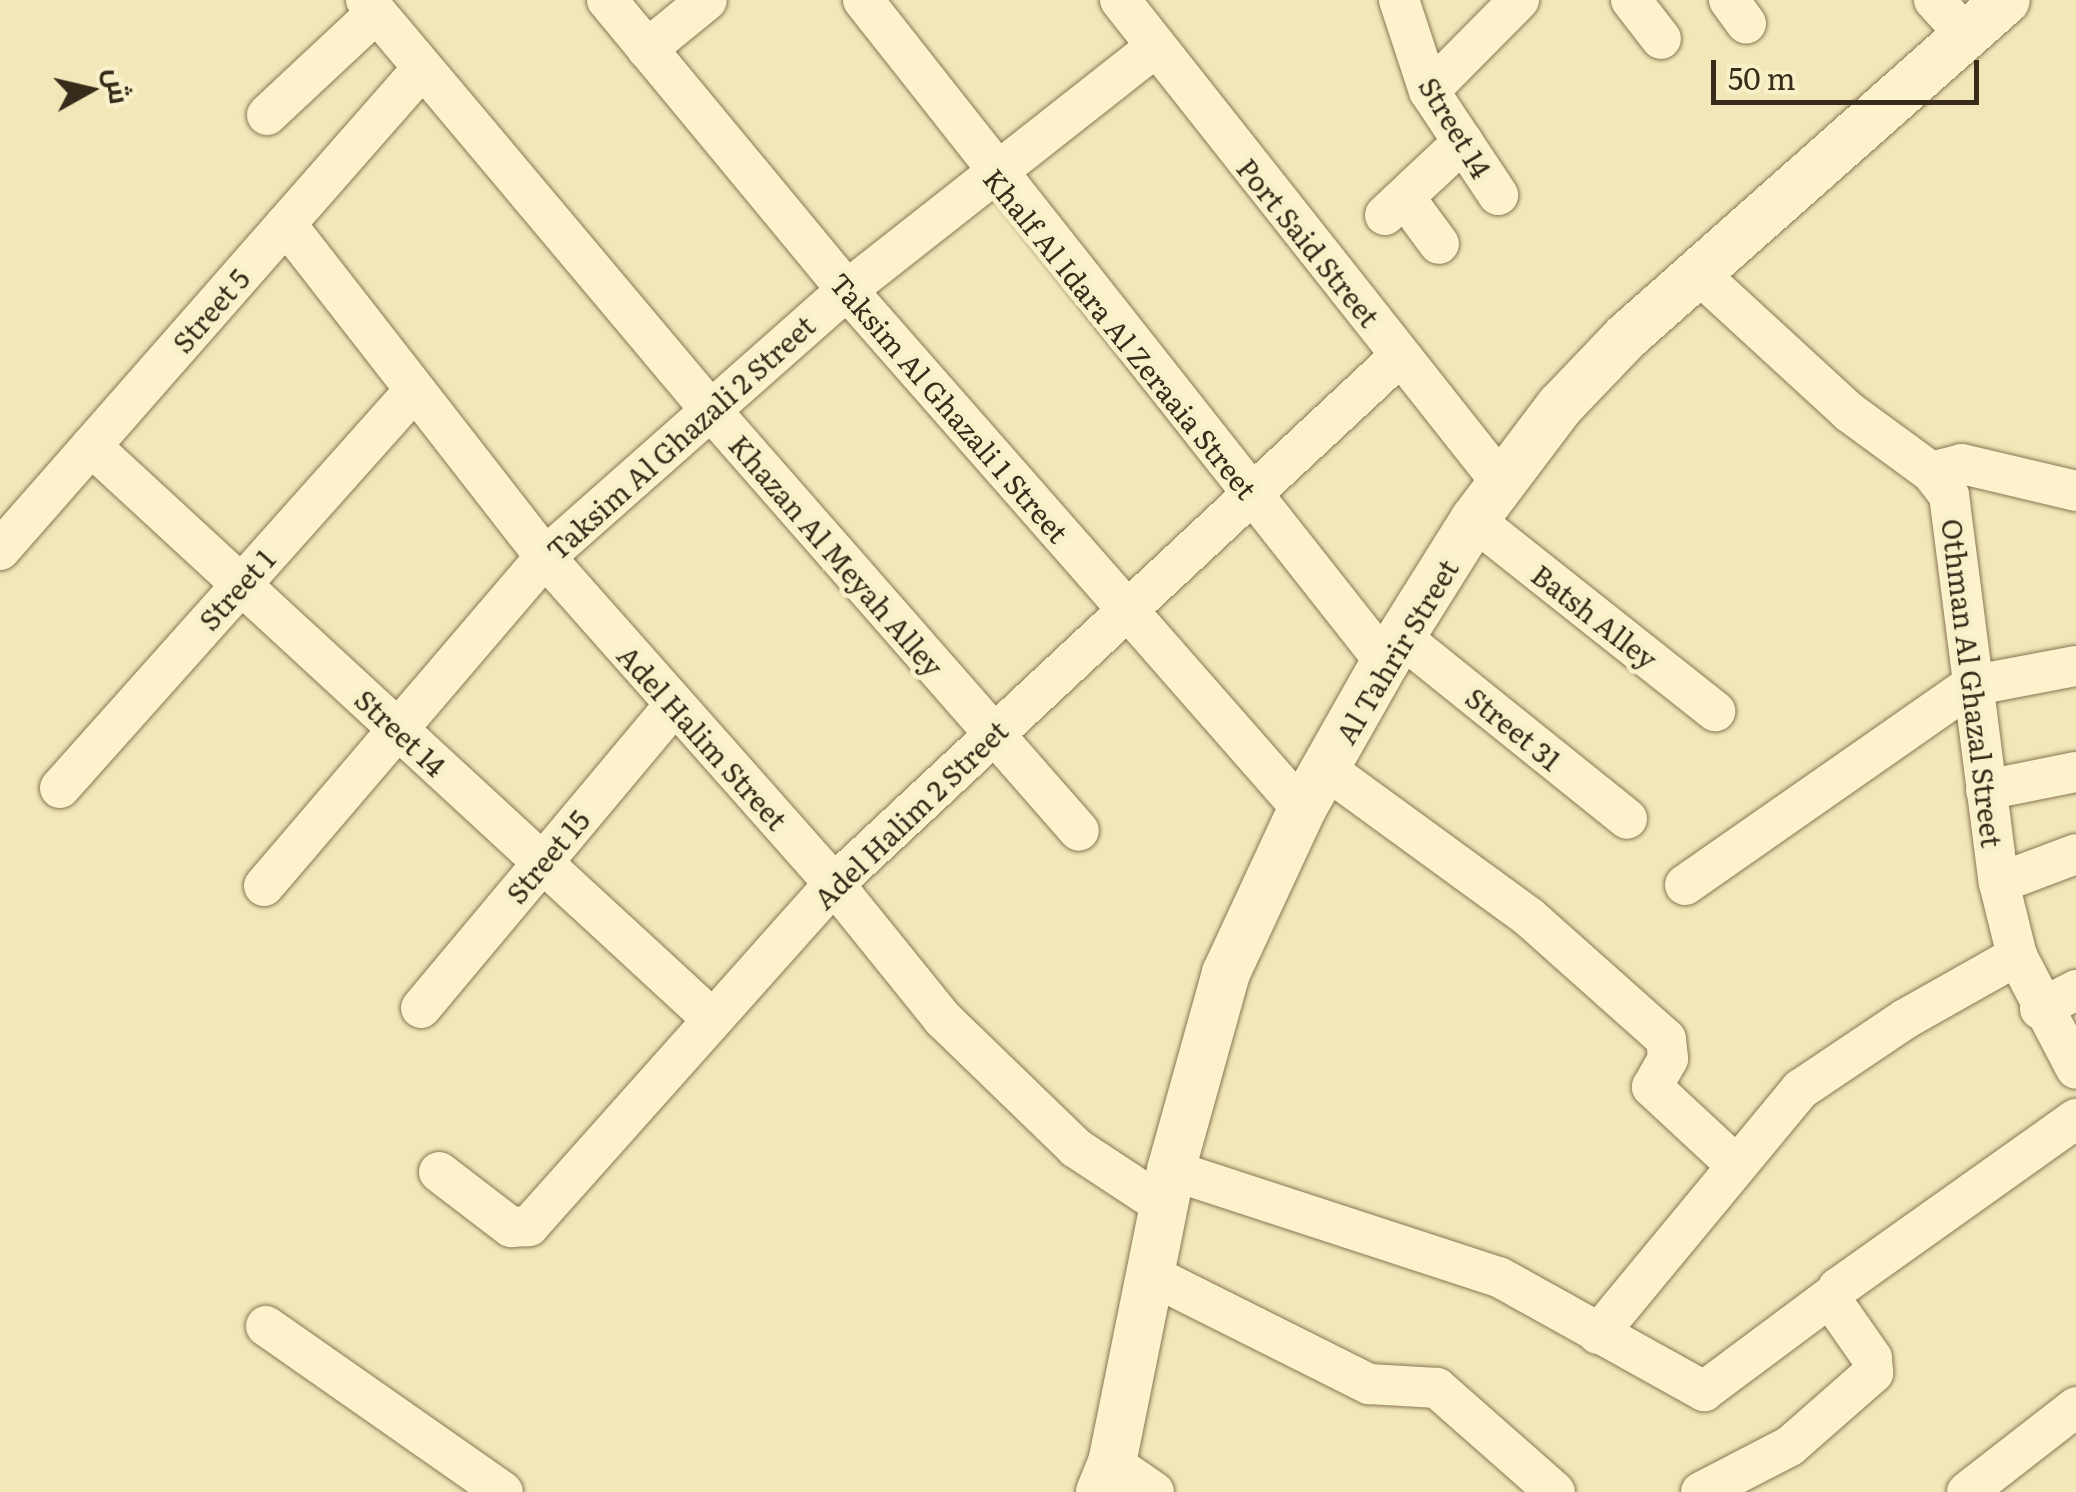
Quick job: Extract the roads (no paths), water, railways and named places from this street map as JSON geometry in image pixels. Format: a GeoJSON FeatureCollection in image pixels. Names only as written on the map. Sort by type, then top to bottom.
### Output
{"type":"FeatureCollection","features":[{"type":"Feature","properties":{"kind":"street","name":"Taksim Al Ghazali 1 Street"},"geometry":{"type":"LineString","coordinates":[[607,0],[846,290],[1126,609],[1314,789],[1529,917],[1666,1039],[1668,1059],[1652,1087],[1734,1164]]}},
{"type":"Feature","properties":{"kind":"street"},"geometry":{"type":"LineString","coordinates":[[646,49],[707,0]]}},
{"type":"Feature","properties":{"kind":"street","name":"Khalf Al Idara Al Zeraaia Street"},"geometry":{"type":"LineString","coordinates":[[863,0],[994,174],[1250,496],[1393,650]]}},
{"type":"Feature","properties":{"kind":"street","name":"Port Said Street"},"geometry":{"type":"LineString","coordinates":[[1120,0],[1154,48],[1501,482]]}},
{"type":"Feature","properties":{"kind":"street","name":"Street 14"},"geometry":{"type":"LineString","coordinates":[[1399,0],[1429,92],[1498,195]]}},
{"type":"Feature","properties":{"kind":"street"},"geometry":{"type":"LineString","coordinates":[[1429,92],[1519,0]]}},
{"type":"Feature","properties":{"kind":"street"},"geometry":{"type":"LineString","coordinates":[[1630,0],[1661,39]]}},
{"type":"Feature","properties":{"kind":"street","name":"Al Tahrir Street"},"geometry":{"type":"LineString","coordinates":[[1106,1478],[1168,1188],[1226,973],[1314,789],[1393,650],[1474,520],[1574,392],[1700,274],[1949,17],[2006,0]]}},
{"type":"Feature","properties":{"kind":"street"},"geometry":{"type":"LineString","coordinates":[[267,115],[371,6]]}},
{"type":"Feature","properties":{"kind":"street","name":"Khazan Al Meyah Alley"},"geometry":{"type":"LineString","coordinates":[[371,6],[420,70],[708,407],[1079,831]]}},
{"type":"Feature","properties":{"kind":"street","name":"Taksim Al Ghazali 2 Street"},"geometry":{"type":"LineString","coordinates":[[264,886],[545,556],[708,407],[846,290],[1154,48]]}},
{"type":"Feature","properties":{"kind":"street","name":"Street 5"},"geometry":{"type":"LineString","coordinates":[[4,537],[92,446],[420,70]]}},
{"type":"Feature","properties":{"kind":"street"},"geometry":{"type":"LineString","coordinates":[[1439,244],[1395,207],[1463,142]]}},
{"type":"Feature","properties":{"kind":"street","name":"Adel Halim Street"},"geometry":{"type":"LineString","coordinates":[[286,224],[545,556],[1006,1086],[1076,1148],[1168,1188],[1499,1277],[1697,1389],[1711,1390],[1834,1294]]}},
{"type":"Feature","properties":{"kind":"street","name":"Othman Al Ghazal Street"},"geometry":{"type":"LineString","coordinates":[[1700,274],[1849,412],[1931,472],[1952,510],[1970,686],[1998,883],[2017,956],[2040,1009],[2076,1069]]}},
{"type":"Feature","properties":{"kind":"street","name":"Adel Halim 2 Street"},"geometry":{"type":"LineString","coordinates":[[439,1172],[511,1227],[529,1226],[834,884],[1400,356]]}},
{"type":"Feature","properties":{"kind":"street","name":"Street 1"},"geometry":{"type":"LineString","coordinates":[[60,788],[414,391]]}},
{"type":"Feature","properties":{"kind":"street","name":"Street 14"},"geometry":{"type":"LineString","coordinates":[[92,446],[711,1018]]}},
{"type":"Feature","properties":{"kind":"street"},"geometry":{"type":"LineString","coordinates":[[1931,472],[1962,464],[2076,491]]}},
{"type":"Feature","properties":{"kind":"street","name":"Batsh Alley"},"geometry":{"type":"LineString","coordinates":[[1474,520],[1715,711]]}},
{"type":"Feature","properties":{"kind":"street","name":"Street 31"},"geometry":{"type":"LineString","coordinates":[[1393,650],[1627,819]]}},
{"type":"Feature","properties":{"kind":"street"},"geometry":{"type":"LineString","coordinates":[[1684,885],[1970,686],[2076,666]]}},
{"type":"Feature","properties":{"kind":"street","name":"Street 15"},"geometry":{"type":"LineString","coordinates":[[421,1008],[674,705]]}},
{"type":"Feature","properties":{"kind":"street"},"geometry":{"type":"LineString","coordinates":[[1986,790],[2076,772]]}},
{"type":"Feature","properties":{"kind":"street"},"geometry":{"type":"LineString","coordinates":[[1998,883],[2076,854]]}},
{"type":"Feature","properties":{"kind":"street"},"geometry":{"type":"LineString","coordinates":[[1598,1334],[1734,1164],[1802,1089],[1905,1018],[2017,956]]}},
{"type":"Feature","properties":{"kind":"street"},"geometry":{"type":"LineString","coordinates":[[2040,1009],[2076,990]]}},
{"type":"Feature","properties":{"kind":"street"},"geometry":{"type":"LineString","coordinates":[[1700,1492],[1790,1446],[1872,1373],[1875,1364],[1836,1308],[1834,1294],[2076,1119]]}},
{"type":"Feature","properties":{"kind":"street"},"geometry":{"type":"LineString","coordinates":[[1150,1274],[1369,1384],[1438,1388],[1555,1492]]}},
{"type":"Feature","properties":{"kind":"street"},"geometry":{"type":"LineString","coordinates":[[266,1326],[503,1492]]}},
{"type":"Feature","properties":{"kind":"street"},"geometry":{"type":"LineString","coordinates":[[1967,1492],[2076,1407]]}},
{"type":"Feature","properties":{"kind":"street"},"geometry":{"type":"LineString","coordinates":[[1106,1478],[1154,1492]]}}]}
